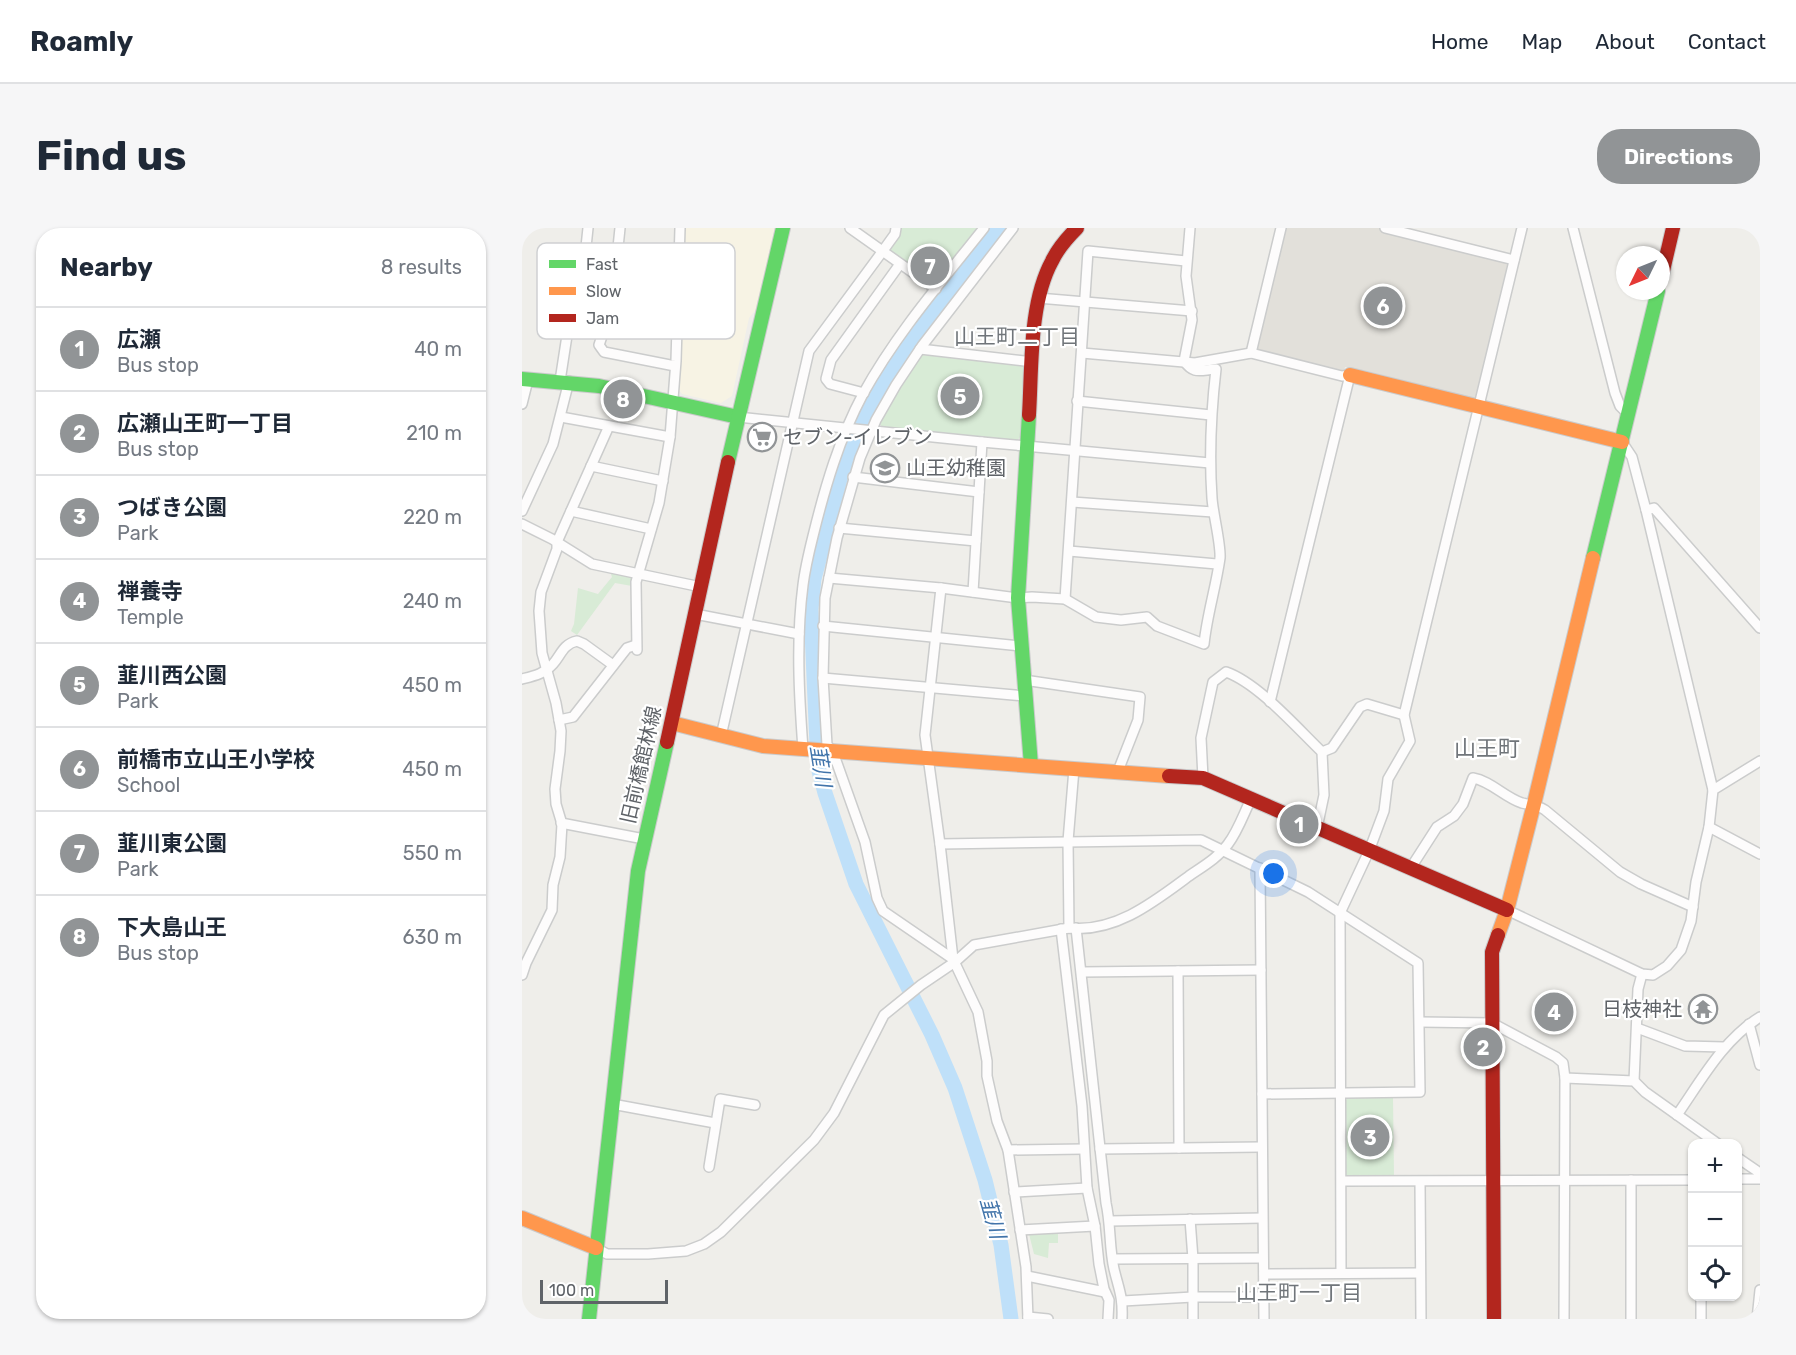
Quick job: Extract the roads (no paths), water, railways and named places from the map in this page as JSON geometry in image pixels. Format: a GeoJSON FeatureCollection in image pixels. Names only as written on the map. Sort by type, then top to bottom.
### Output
{"type":"FeatureCollection","features":[{"type":"Feature","properties":{"kind":"street"},"geometry":{"type":"LineString","coordinates":[[586,243],[588,228]]}},
{"type":"Feature","properties":{"kind":"street"},"geometry":{"type":"LineString","coordinates":[[619,243],[621,228]]}},
{"type":"Feature","properties":{"kind":"street"},"geometry":{"type":"LineString","coordinates":[[679,243],[680,228]]}},
{"type":"Feature","properties":{"kind":"street","name":"旧前橋館林線"},"geometry":{"type":"LineString","coordinates":[[589,1319],[638,871],[696,614],[715,515],[783,228]]}},
{"type":"Feature","properties":{"kind":"street"},"geometry":{"type":"LineString","coordinates":[[850,228],[936,289]]}},
{"type":"Feature","properties":{"kind":"street"},"geometry":{"type":"LineString","coordinates":[[721,736],[810,351],[895,234],[896,228]]}},
{"type":"Feature","properties":{"kind":"street"},"geometry":{"type":"LineString","coordinates":[[805,749],[799,698],[799,634],[803,584],[822,497],[864,393],[889,352],[984,228]]}},
{"type":"Feature","properties":{"kind":"street"},"geometry":{"type":"LineString","coordinates":[[954,961],[883,911],[876,898],[866,842],[828,752],[823,678],[825,598],[839,528],[868,430],[920,349],[1013,228]]}},
{"type":"Feature","properties":{"kind":"street"},"geometry":{"type":"LineString","coordinates":[[1031,765],[1018,598],[1038,298],[1045,273],[1057,249],[1077,228]]}},
{"type":"Feature","properties":{"kind":"street"},"geometry":{"type":"LineString","coordinates":[[829,578],[941,588],[1018,598],[1065,599],[1096,617],[1121,620],[1147,617],[1156,626],[1204,644],[1220,557],[1213,512],[1210,463],[1211,415],[1216,369],[1194,371],[1184,361],[1192,320],[1186,276],[1190,228]]}},
{"type":"Feature","properties":{"kind":"street"},"geometry":{"type":"LineString","coordinates":[[1251,353],[1281,228]]}},
{"type":"Feature","properties":{"kind":"street"},"geometry":{"type":"LineString","coordinates":[[1385,228],[1514,260]]}},
{"type":"Feature","properties":{"kind":"street"},"geometry":{"type":"LineString","coordinates":[[1341,1273],[1340,913],[1369,851],[1384,811],[1388,779],[1410,741],[1404,715],[1522,228]]}},
{"type":"Feature","properties":{"kind":"street"},"geometry":{"type":"LineString","coordinates":[[1573,228],[1616,393],[1620,406],[1628,414]]}},
{"type":"Feature","properties":{"kind":"street"},"geometry":{"type":"LineString","coordinates":[[1669,246],[1673,228]]}},
{"type":"Feature","properties":{"kind":"street"},"geometry":{"type":"LineString","coordinates":[[1065,599],[1088,251],[1186,261]]}},
{"type":"Feature","properties":{"kind":"street"},"geometry":{"type":"LineString","coordinates":[[864,393],[830,384],[826,379],[831,360],[900,264]]}},
{"type":"Feature","properties":{"kind":"street"},"geometry":{"type":"LineString","coordinates":[[1038,298],[1192,310]]}},
{"type":"Feature","properties":{"kind":"street"},"geometry":{"type":"LineString","coordinates":[[1494,1319],[1492,952],[1507,910],[1534,804],[1656,300]]}},
{"type":"Feature","properties":{"kind":"street"},"geometry":{"type":"LineString","coordinates":[[522,511],[553,444],[561,417],[567,339]]}},
{"type":"Feature","properties":{"kind":"street"},"geometry":{"type":"LineString","coordinates":[[601,339],[599,345],[604,352],[675,366]]}},
{"type":"Feature","properties":{"kind":"street"},"geometry":{"type":"LineString","coordinates":[[559,720],[573,717],[627,648],[637,647],[635,599],[638,572],[663,481],[670,437],[676,339]]}},
{"type":"Feature","properties":{"kind":"street"},"geometry":{"type":"LineString","coordinates":[[920,349],[1033,362]]}},
{"type":"Feature","properties":{"kind":"street"},"geometry":{"type":"LineString","coordinates":[[672,723],[763,746],[1203,778],[1507,910],[1642,974],[1653,975],[1667,966],[1681,950],[1691,921],[1696,882],[1709,827],[1713,790],[1646,510],[1632,457],[1622,442],[1251,353],[1195,363],[1082,353]]}},
{"type":"Feature","properties":{"kind":"street"},"geometry":{"type":"LineString","coordinates":[[1270,702],[1350,375]]}},
{"type":"Feature","properties":{"kind":"street"},"geometry":{"type":"LineString","coordinates":[[522,404],[525,380],[565,381],[673,401],[738,417],[1076,452],[1210,463]]}},
{"type":"Feature","properties":{"kind":"street"},"geometry":{"type":"LineString","coordinates":[[1077,401],[1211,415]]}},
{"type":"Feature","properties":{"kind":"street"},"geometry":{"type":"LineString","coordinates":[[561,417],[670,437]]}},
{"type":"Feature","properties":{"kind":"street"},"geometry":{"type":"LineString","coordinates":[[522,975],[552,910],[553,885],[560,857],[561,823],[555,789],[560,751],[559,720],[540,641],[541,592],[557,549],[557,542],[609,426]]}},
{"type":"Feature","properties":{"kind":"street"},"geometry":{"type":"LineString","coordinates":[[973,592],[982,442]]}},
{"type":"Feature","properties":{"kind":"street"},"geometry":{"type":"LineString","coordinates":[[591,466],[663,481]]}},
{"type":"Feature","properties":{"kind":"street"},"geometry":{"type":"LineString","coordinates":[[853,477],[979,492]]}},
{"type":"Feature","properties":{"kind":"street"},"geometry":{"type":"LineString","coordinates":[[1072,502],[1213,512]]}},
{"type":"Feature","properties":{"kind":"street"},"geometry":{"type":"LineString","coordinates":[[1646,510],[1654,508],[1760,628]]}},
{"type":"Feature","properties":{"kind":"street"},"geometry":{"type":"LineString","coordinates":[[571,511],[651,529]]}},
{"type":"Feature","properties":{"kind":"street"},"geometry":{"type":"LineString","coordinates":[[522,524],[592,564],[701,587]]}},
{"type":"Feature","properties":{"kind":"street"},"geometry":{"type":"LineString","coordinates":[[839,528],[976,541]]}},
{"type":"Feature","properties":{"kind":"street"},"geometry":{"type":"LineString","coordinates":[[1069,551],[1217,564]]}},
{"type":"Feature","properties":{"kind":"street"},"geometry":{"type":"LineString","coordinates":[[941,588],[925,735],[954,961],[978,1012],[996,1121],[1008,1150],[1027,1276],[1028,1318],[1048,1319]]}},
{"type":"Feature","properties":{"kind":"street"},"geometry":{"type":"LineString","coordinates":[[696,614],[799,634]]}},
{"type":"Feature","properties":{"kind":"street"},"geometry":{"type":"LineString","coordinates":[[823,626],[1021,646]]}},
{"type":"Feature","properties":{"kind":"street"},"geometry":{"type":"LineString","coordinates":[[522,679],[546,670],[566,646],[577,641],[613,665]]}},
{"type":"Feature","properties":{"kind":"street"},"geometry":{"type":"LineString","coordinates":[[1203,778],[1201,738],[1213,682],[1226,672],[1236,676],[1270,702],[1322,752],[1324,795],[1317,828]]}},
{"type":"Feature","properties":{"kind":"street"},"geometry":{"type":"LineString","coordinates":[[823,678],[1025,696]]}},
{"type":"Feature","properties":{"kind":"street"},"geometry":{"type":"LineString","coordinates":[[1024,680],[1140,697],[1138,720],[1118,771]]}},
{"type":"Feature","properties":{"kind":"street"},"geometry":{"type":"LineString","coordinates":[[1322,752],[1332,748],[1360,707],[1367,704],[1404,715]]}},
{"type":"Feature","properties":{"kind":"street"},"geometry":{"type":"LineString","coordinates":[[1713,790],[1760,761]]}},
{"type":"Feature","properties":{"kind":"street"},"geometry":{"type":"LineString","coordinates":[[1074,769],[1068,841],[1069,928],[1087,1188],[1095,1226],[1099,1264],[1109,1300],[1108,1319]]}},
{"type":"Feature","properties":{"kind":"street"},"geometry":{"type":"LineString","coordinates":[[1410,869],[1437,827],[1454,816],[1463,804],[1473,778],[1521,802],[1534,804],[1545,810],[1620,872],[1693,907]]}},
{"type":"Feature","properties":{"kind":"street"},"geometry":{"type":"LineString","coordinates":[[522,1218],[607,1254],[657,1254],[686,1251],[704,1244],[721,1232],[814,1140],[834,1113],[884,1015],[903,999],[974,945],[1069,928],[1109,924],[1134,915],[1216,858],[1229,844],[1251,799]]}},
{"type":"Feature","properties":{"kind":"street"},"geometry":{"type":"LineString","coordinates":[[561,823],[644,839]]}},
{"type":"Feature","properties":{"kind":"street"},"geometry":{"type":"LineString","coordinates":[[1709,827],[1760,854]]}},
{"type":"Feature","properties":{"kind":"street"},"geometry":{"type":"LineString","coordinates":[[940,844],[1201,840],[1308,892],[1418,963],[1420,1092],[1262,1094]]}},
{"type":"Feature","properties":{"kind":"street"},"geometry":{"type":"LineString","coordinates":[[1260,868],[1264,1319]]}},
{"type":"Feature","properties":{"kind":"street"},"geometry":{"type":"LineString","coordinates":[[1069,928],[1082,972],[1106,1203],[1113,1258],[1123,1301],[1122,1319]]}},
{"type":"Feature","properties":{"kind":"street"},"geometry":{"type":"LineString","coordinates":[[1082,972],[1261,970]]}},
{"type":"Feature","properties":{"kind":"street"},"geometry":{"type":"LineString","coordinates":[[1178,971],[1179,1148]]}},
{"type":"Feature","properties":{"kind":"street"},"geometry":{"type":"LineString","coordinates":[[1634,1081],[1638,989],[1642,974]]}},
{"type":"Feature","properties":{"kind":"street"},"geometry":{"type":"LineString","coordinates":[[1677,1115],[1724,1047],[1760,1017]]}},
{"type":"Feature","properties":{"kind":"street"},"geometry":{"type":"LineString","coordinates":[[1420,1022],[1492,1023],[1562,1060],[1565,1067],[1564,1319]]}},
{"type":"Feature","properties":{"kind":"street"},"geometry":{"type":"LineString","coordinates":[[1749,1024],[1760,1065]]}},
{"type":"Feature","properties":{"kind":"street"},"geometry":{"type":"LineString","coordinates":[[1636,1028],[1685,1046],[1724,1047]]}},
{"type":"Feature","properties":{"kind":"street"},"geometry":{"type":"LineString","coordinates":[[1565,1078],[1634,1081],[1645,1092],[1712,1139]]}},
{"type":"Feature","properties":{"kind":"street"},"geometry":{"type":"LineString","coordinates":[[710,1167],[720,1100],[754,1106]]}},
{"type":"Feature","properties":{"kind":"street"},"geometry":{"type":"LineString","coordinates":[[612,1104],[715,1123]]}},
{"type":"Feature","properties":{"kind":"street"},"geometry":{"type":"LineString","coordinates":[[1100,1149],[1261,1147]]}},
{"type":"Feature","properties":{"kind":"street"},"geometry":{"type":"LineString","coordinates":[[1008,1150],[1084,1149]]}},
{"type":"Feature","properties":{"kind":"street"},"geometry":{"type":"LineString","coordinates":[[1742,1162],[1757,1172],[1760,1178],[1742,1179]]}},
{"type":"Feature","properties":{"kind":"street"},"geometry":{"type":"LineString","coordinates":[[1630,1180],[1631,1319]]}},
{"type":"Feature","properties":{"kind":"street"},"geometry":{"type":"LineString","coordinates":[[1342,1181],[1688,1180]]}},
{"type":"Feature","properties":{"kind":"street"},"geometry":{"type":"LineString","coordinates":[[1420,1182],[1421,1319]]}},
{"type":"Feature","properties":{"kind":"street"},"geometry":{"type":"LineString","coordinates":[[1014,1192],[1087,1188]]}},
{"type":"Feature","properties":{"kind":"street"},"geometry":{"type":"LineString","coordinates":[[1110,1221],[1262,1218]]}},
{"type":"Feature","properties":{"kind":"street"},"geometry":{"type":"LineString","coordinates":[[1190,1219],[1193,1258],[1192,1319]]}},
{"type":"Feature","properties":{"kind":"street"},"geometry":{"type":"LineString","coordinates":[[1020,1230],[1095,1226]]}},
{"type":"Feature","properties":{"kind":"street"},"geometry":{"type":"LineString","coordinates":[[1113,1258],[1262,1258]]}},
{"type":"Feature","properties":{"kind":"street"},"geometry":{"type":"LineString","coordinates":[[1264,1274],[1420,1272]]}},
{"type":"Feature","properties":{"kind":"street"},"geometry":{"type":"LineString","coordinates":[[1027,1276],[1106,1292]]}},
{"type":"Feature","properties":{"kind":"street"},"geometry":{"type":"LineString","coordinates":[[1757,1319],[1760,1290]]}},
{"type":"Feature","properties":{"kind":"street"},"geometry":{"type":"LineString","coordinates":[[1123,1301],[1193,1297],[1264,1297]]}},
{"type":"Feature","properties":{"kind":"street"},"geometry":{"type":"LineString","coordinates":[[1701,1301],[1701,1319]]}},
{"type":"Feature","properties":{"kind":"waterway","name":"韮川"},"geometry":{"type":"LineString","coordinates":[[998,228],[902,353],[871,405],[841,475],[814,579],[811,609],[818,767],[825,793],[856,884],[932,1035],[955,1088],[985,1180],[1001,1245],[1011,1319]]}},
{"type":"Feature","properties":{"kind":"place","name":"韮川東公園"},"geometry":{"type":"Point","coordinates":[930,266]}},
{"type":"Feature","properties":{"kind":"place","name":"前橋市立山王小学校"},"geometry":{"type":"Point","coordinates":[1383,306]}},
{"type":"Feature","properties":{"kind":"place","name":"韮川西公園"},"geometry":{"type":"Point","coordinates":[960,396]}},
{"type":"Feature","properties":{"kind":"place","name":"下大島山王"},"geometry":{"type":"Point","coordinates":[623,399]}},
{"type":"Feature","properties":{"kind":"place","name":"セブン-イレブン"},"geometry":{"type":"Point","coordinates":[762,437]}},
{"type":"Feature","properties":{"kind":"place","name":"山王幼稚園"},"geometry":{"type":"Point","coordinates":[885,468]}},
{"type":"Feature","properties":{"kind":"place","name":"広瀬"},"geometry":{"type":"Point","coordinates":[1299,824]}},
{"type":"Feature","properties":{"kind":"place","name":"日枝神社"},"geometry":{"type":"Point","coordinates":[1703,1009]}},
{"type":"Feature","properties":{"kind":"place","name":"禅養寺"},"geometry":{"type":"Point","coordinates":[1554,1012]}},
{"type":"Feature","properties":{"kind":"place","name":"広瀬山王町一丁目"},"geometry":{"type":"Point","coordinates":[1483,1047]}},
{"type":"Feature","properties":{"kind":"place","name":"つばき公園"},"geometry":{"type":"Point","coordinates":[1370,1137]}},
{"type":"Feature","properties":{"kind":"district","name":"山王町二丁目"},"geometry":{"type":"Point","coordinates":[1017,336]}},
{"type":"Feature","properties":{"kind":"district","name":"山王町"},"geometry":{"type":"Point","coordinates":[1487,748]}},
{"type":"Feature","properties":{"kind":"district","name":"山王町一丁目"},"geometry":{"type":"Point","coordinates":[1299,1292]}}]}
